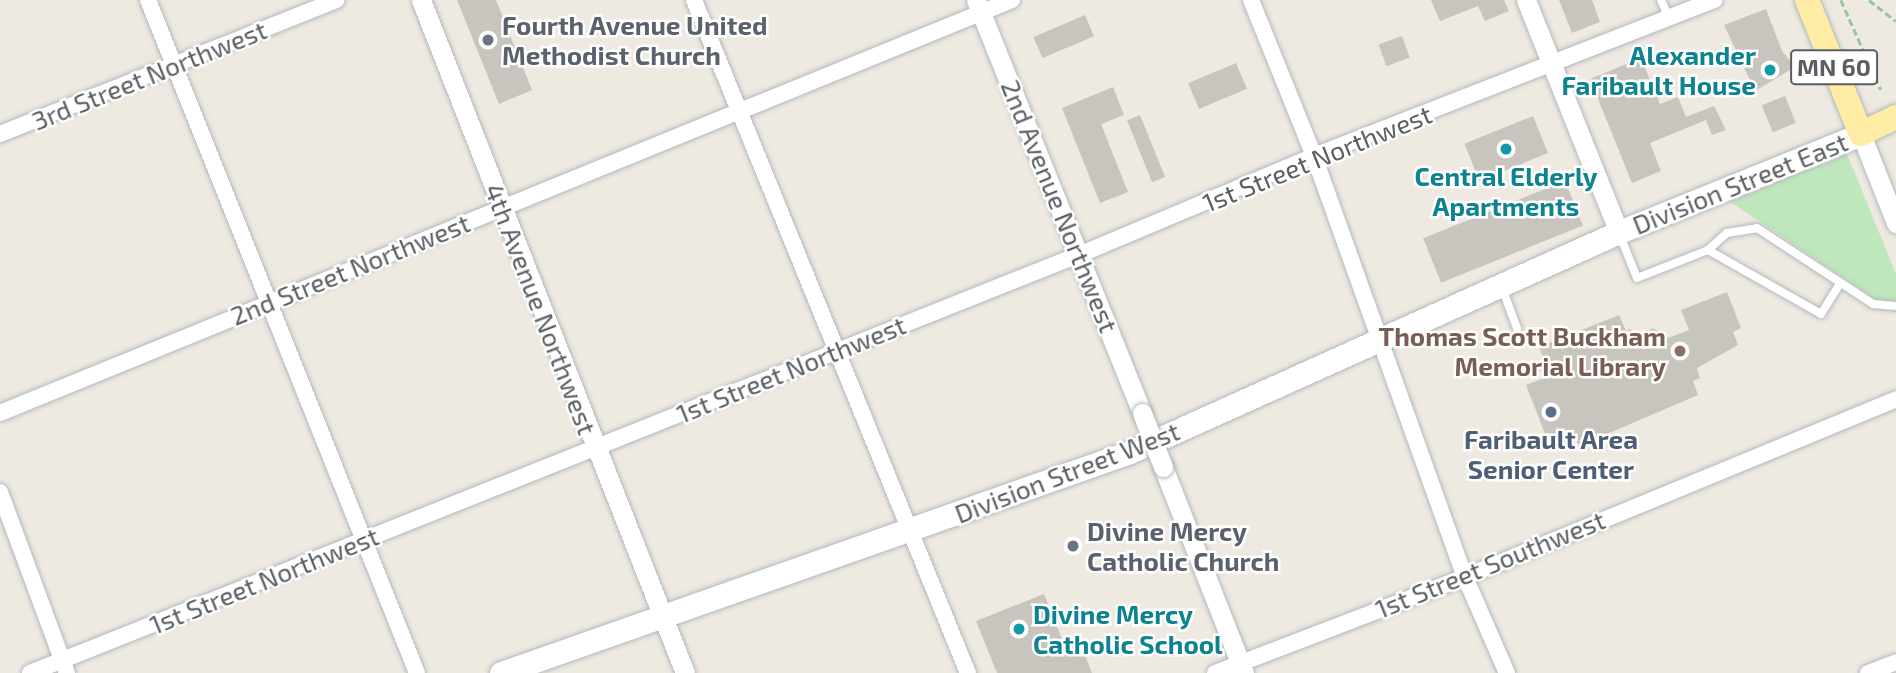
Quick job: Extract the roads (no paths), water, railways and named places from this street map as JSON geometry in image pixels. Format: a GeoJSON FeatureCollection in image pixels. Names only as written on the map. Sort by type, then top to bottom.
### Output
{"type":"FeatureCollection","features":[{"type":"Feature","properties":{"kind":"main road","name":"MN 60"},"geometry":{"type":"LineString","coordinates":[[1807,0],[1861,134],[1896,117]]}},
{"type":"Feature","properties":{"kind":"main road","name":"Division Street East"},"geometry":{"type":"LineString","coordinates":[[1619,232],[1861,134]]}},
{"type":"Feature","properties":{"kind":"main road","name":"Division Street West"},"geometry":{"type":"LineString","coordinates":[[501,673],[1130,452],[1619,232]]}},
{"type":"Feature","properties":{"kind":"street"},"geometry":{"type":"LineString","coordinates":[[148,0],[417,673]]}},
{"type":"Feature","properties":{"kind":"street","name":"3rd Street Northwest"},"geometry":{"type":"LineString","coordinates":[[0,134],[336,0]]}},
{"type":"Feature","properties":{"kind":"street","name":"4th Avenue Northwest"},"geometry":{"type":"LineString","coordinates":[[421,0],[685,673]]}},
{"type":"Feature","properties":{"kind":"street"},"geometry":{"type":"LineString","coordinates":[[694,0],[834,350],[912,530],[968,673]]}},
{"type":"Feature","properties":{"kind":"street","name":"2nd Street Northwest"},"geometry":{"type":"LineString","coordinates":[[0,413],[268,301],[502,209],[978,7],[1012,0]]}},
{"type":"Feature","properties":{"kind":"street"},"geometry":{"type":"LineString","coordinates":[[1251,0],[1314,156],[1378,341],[1465,577],[1507,673]]}},
{"type":"Feature","properties":{"kind":"street"},"geometry":{"type":"LineString","coordinates":[[1526,0],[1619,232]]}},
{"type":"Feature","properties":{"kind":"street","name":"1st Street Northwest"},"geometry":{"type":"LineString","coordinates":[[30,673],[64,667],[365,540],[834,350],[1081,254],[1314,156],[1715,0]]}},
{"type":"Feature","properties":{"kind":"street","name":"2nd Avenue Northwest"},"geometry":{"type":"LineString","coordinates":[[978,7],[1081,254],[1242,668]]}},
{"type":"Feature","properties":{"kind":"street"},"geometry":{"type":"LineString","coordinates":[[1861,134],[1896,223]]}},
{"type":"Feature","properties":{"kind":"street","name":"1st Street Southwest"},"geometry":{"type":"LineString","coordinates":[[1215,673],[1242,668],[1896,399]]}},
{"type":"Feature","properties":{"kind":"street"},"geometry":{"type":"LineString","coordinates":[[0,492],[64,667]]}},
{"type":"Feature","properties":{"kind":"street"},"geometry":{"type":"LineString","coordinates":[[1868,673],[1896,662]]}},
{"type":"Feature","properties":{"kind":"lane"},"geometry":{"type":"LineString","coordinates":[[1661,0],[1669,18]]}},
{"type":"Feature","properties":{"kind":"lane"},"geometry":{"type":"LineString","coordinates":[[1619,232],[1637,278],[1708,250],[1727,233],[1757,228],[1872,304],[1896,306]]}},
{"type":"Feature","properties":{"kind":"lane"},"geometry":{"type":"LineString","coordinates":[[1708,250],[1821,314],[1840,283]]}},
{"type":"Feature","properties":{"kind":"lane"},"geometry":{"type":"LineString","coordinates":[[1501,286],[1517,328]]}},
{"type":"Feature","properties":{"kind":"place","name":"Fourth Avenue United Methodist Church"},"geometry":{"type":"Point","coordinates":[488,40]}},
{"type":"Feature","properties":{"kind":"place","name":"Alexander Faribault House"},"geometry":{"type":"Point","coordinates":[1770,70]}},
{"type":"Feature","properties":{"kind":"place","name":"Central Elderly Apartments"},"geometry":{"type":"Point","coordinates":[1506,149]}},
{"type":"Feature","properties":{"kind":"place","name":"Thomas Scott Buckham Memorial Library"},"geometry":{"type":"Point","coordinates":[1680,351]}},
{"type":"Feature","properties":{"kind":"place","name":"Faribault Area Senior Center"},"geometry":{"type":"Point","coordinates":[1551,412]}},
{"type":"Feature","properties":{"kind":"place","name":"Divine Mercy Catholic Church"},"geometry":{"type":"Point","coordinates":[1073,546]}},
{"type":"Feature","properties":{"kind":"place","name":"Divine Mercy Catholic School"},"geometry":{"type":"Point","coordinates":[1019,629]}}]}
